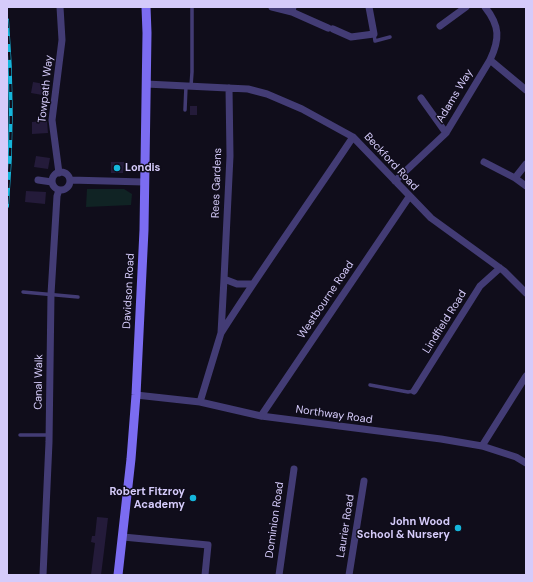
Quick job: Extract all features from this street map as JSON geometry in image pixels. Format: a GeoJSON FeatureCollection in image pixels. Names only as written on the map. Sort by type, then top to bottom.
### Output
{"type":"FeatureCollection","features":[{"type":"Feature","properties":{"kind":"street","name":"Towpath Way"},"geometry":{"type":"LineString","coordinates":[[59,173],[52,120],[62,40],[60,7]]}},
{"type":"Feature","properties":{"kind":"street","name":"Davidson Road"},"geometry":{"type":"LineString","coordinates":[[118,575],[136,395],[144,230],[146,7]]}},
{"type":"Feature","properties":{"kind":"street"},"geometry":{"type":"LineString","coordinates":[[272,7],[292,10],[351,37],[374,34],[369,7]]}},
{"type":"Feature","properties":{"kind":"street"},"geometry":{"type":"LineString","coordinates":[[440,26],[466,7]]}},
{"type":"Feature","properties":{"kind":"street","name":"Adams Way"},"geometry":{"type":"LineString","coordinates":[[395,181],[446,133],[490,60],[498,37],[493,20],[485,7]]}},
{"type":"Feature","properties":{"kind":"street"},"geometry":{"type":"LineString","coordinates":[[490,60],[526,90]]}},
{"type":"Feature","properties":{"kind":"street","name":"Beckford Road"},"geometry":{"type":"LineString","coordinates":[[146,84],[248,89],[266,94],[302,109],[353,137],[409,197],[431,218],[500,268],[526,293]]}},
{"type":"Feature","properties":{"kind":"street","name":"Rees Gardens"},"geometry":{"type":"LineString","coordinates":[[200,402],[221,333],[230,156],[229,88]]}},
{"type":"Feature","properties":{"kind":"street"},"geometry":{"type":"LineString","coordinates":[[421,98],[446,133]]}},
{"type":"Feature","properties":{"kind":"street","name":"Rees Gardens"},"geometry":{"type":"LineString","coordinates":[[221,333],[252,284],[353,137]]}},
{"type":"Feature","properties":{"kind":"street"},"geometry":{"type":"LineString","coordinates":[[484,162],[515,178],[526,186]]}},
{"type":"Feature","properties":{"kind":"street"},"geometry":{"type":"LineString","coordinates":[[515,178],[526,164]]}},
{"type":"Feature","properties":{"kind":"street"},"geometry":{"type":"LineString","coordinates":[[59,173],[66,174],[70,180],[67,188],[59,190],[54,187],[52,182],[54,176],[59,173]]}},
{"type":"Feature","properties":{"kind":"street"},"geometry":{"type":"LineString","coordinates":[[38,180],[52,182]]}},
{"type":"Feature","properties":{"kind":"street"},"geometry":{"type":"LineString","coordinates":[[70,180],[144,182]]}},
{"type":"Feature","properties":{"kind":"street","name":"Canal Walk"},"geometry":{"type":"LineString","coordinates":[[43,575],[49,435],[51,294],[57,196],[59,190]]}},
{"type":"Feature","properties":{"kind":"street","name":"Westbourne Road"},"geometry":{"type":"LineString","coordinates":[[261,416],[409,197]]}},
{"type":"Feature","properties":{"kind":"street","name":"Lindfield Road"},"geometry":{"type":"LineString","coordinates":[[414,391],[480,286],[500,268]]}},
{"type":"Feature","properties":{"kind":"street"},"geometry":{"type":"LineString","coordinates":[[224,278],[237,284],[252,284]]}},
{"type":"Feature","properties":{"kind":"street"},"geometry":{"type":"LineString","coordinates":[[482,446],[526,376]]}},
{"type":"Feature","properties":{"kind":"street","name":"Northway Road"},"geometry":{"type":"LineString","coordinates":[[136,395],[200,402],[261,416],[441,439],[482,446],[516,457],[526,463]]}},
{"type":"Feature","properties":{"kind":"street","name":"Dominion Road"},"geometry":{"type":"LineString","coordinates":[[279,575],[294,469]]}},
{"type":"Feature","properties":{"kind":"street","name":"Laurier Road"},"geometry":{"type":"LineString","coordinates":[[349,575],[364,481]]}},
{"type":"Feature","properties":{"kind":"street"},"geometry":{"type":"LineString","coordinates":[[123,537],[208,545],[205,575]]}},
{"type":"Feature","properties":{"kind":"lane"},"geometry":{"type":"LineString","coordinates":[[185,110],[188,86],[192,72],[192,7]]}},
{"type":"Feature","properties":{"kind":"lane"},"geometry":{"type":"LineString","coordinates":[[374,34],[375,41],[390,37]]}},
{"type":"Feature","properties":{"kind":"lane"},"geometry":{"type":"LineString","coordinates":[[23,292],[78,297]]}},
{"type":"Feature","properties":{"kind":"lane"},"geometry":{"type":"LineString","coordinates":[[370,385],[408,392],[414,391]]}},
{"type":"Feature","properties":{"kind":"lane"},"geometry":{"type":"LineString","coordinates":[[20,434],[49,435]]}},
{"type":"Feature","properties":{"kind":"green space"},"geometry":{"type":"Polygon","coordinates":[[[87,189],[124,189],[132,194],[131,205],[86,207],[87,189]]]}},
{"type":"Feature","properties":{"kind":"building"},"geometry":{"type":"Polygon","coordinates":[[[33,82],[50,85],[48,96],[31,93],[33,82]]]}},
{"type":"Feature","properties":{"kind":"building"},"geometry":{"type":"Polygon","coordinates":[[[190,106],[197,106],[197,115],[190,115],[190,106]]]}},
{"type":"Feature","properties":{"kind":"building"},"geometry":{"type":"Polygon","coordinates":[[[47,121],[48,133],[32,134],[32,122],[47,121]]]}},
{"type":"Feature","properties":{"kind":"building"},"geometry":{"type":"Polygon","coordinates":[[[36,156],[50,158],[48,169],[34,167],[36,156]]]}},
{"type":"Feature","properties":{"kind":"building"},"geometry":{"type":"Polygon","coordinates":[[[111,162],[124,162],[123,173],[111,173],[111,162]]]}},
{"type":"Feature","properties":{"kind":"building"},"geometry":{"type":"Polygon","coordinates":[[[26,191],[46,192],[45,204],[25,202],[26,191]]]}},
{"type":"Feature","properties":{"kind":"building"},"geometry":{"type":"Polygon","coordinates":[[[97,517],[108,518],[101,575],[91,575],[95,543],[91,542],[92,536],[95,536],[97,517]]]}},
{"type":"Feature","properties":{"kind":"railway"},"geometry":{"type":"LineString","coordinates":[[7,20],[11,113],[7,206]]}},
{"type":"Feature","properties":{"kind":"place","name":"Londis"},"geometry":{"type":"Point","coordinates":[117,168]}},
{"type":"Feature","properties":{"kind":"place","name":"Robert Fitzroy Academy"},"geometry":{"type":"Point","coordinates":[193,498]}},
{"type":"Feature","properties":{"kind":"place","name":"John Wood School & Nursery"},"geometry":{"type":"Point","coordinates":[458,528]}}]}
